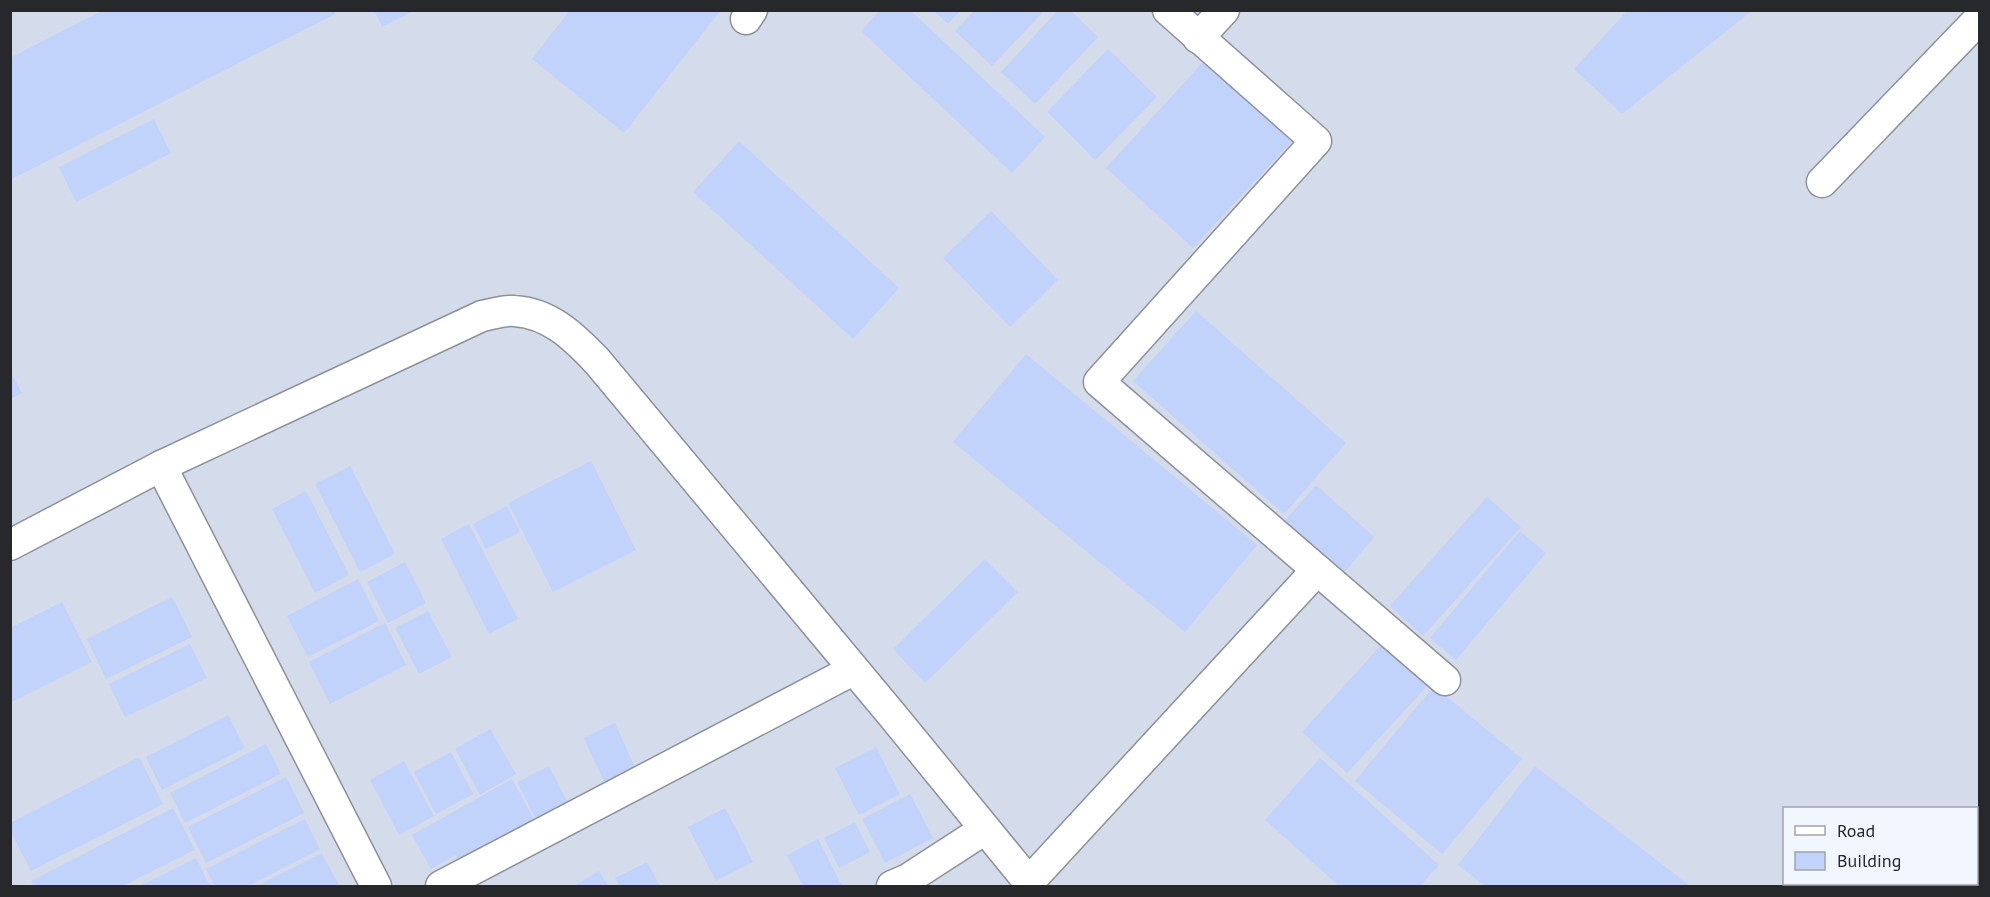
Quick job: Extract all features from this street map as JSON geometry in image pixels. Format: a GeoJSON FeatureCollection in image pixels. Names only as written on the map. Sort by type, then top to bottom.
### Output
{"type":"FeatureCollection","features":[{"type":"Feature","properties":{"kind":"lane"},"geometry":{"type":"LineString","coordinates":[[1167,10],[1316,141],[1099,382],[1445,680]]}},
{"type":"Feature","properties":{"kind":"lane"},"geometry":{"type":"LineString","coordinates":[[1198,38],[1224,10]]}},
{"type":"Feature","properties":{"kind":"lane"},"geometry":{"type":"LineString","coordinates":[[1822,182],[1980,18]]}},
{"type":"Feature","properties":{"kind":"lane"},"geometry":{"type":"LineString","coordinates":[[10,546],[161,466],[482,316],[514,310],[545,317],[573,336],[597,361],[1031,884],[1317,570]]}},
{"type":"Feature","properties":{"kind":"lane"},"geometry":{"type":"LineString","coordinates":[[161,466],[376,886]]}},
{"type":"Feature","properties":{"kind":"lane"},"geometry":{"type":"LineString","coordinates":[[441,886],[853,670]]}},
{"type":"Feature","properties":{"kind":"lane"},"geometry":{"type":"LineString","coordinates":[[892,886],[908,879],[985,829]]}},
{"type":"Feature","properties":{"kind":"shaded area"},"geometry":{"type":"Polygon","coordinates":[[[10,11],[1979,11],[1979,886],[11,886],[10,11]]]}},
{"type":"Feature","properties":{"kind":"building"},"geometry":{"type":"Polygon","coordinates":[[[103,10],[334,10],[335,14],[10,180],[10,58],[103,10]]]}},
{"type":"Feature","properties":{"kind":"building"},"geometry":{"type":"Polygon","coordinates":[[[374,10],[415,10],[382,27],[374,10]]]}},
{"type":"Feature","properties":{"kind":"building"},"geometry":{"type":"Polygon","coordinates":[[[570,10],[721,10],[624,133],[532,59],[570,10]]]}},
{"type":"Feature","properties":{"kind":"building"},"geometry":{"type":"Polygon","coordinates":[[[880,10],[910,10],[1045,137],[1012,173],[861,31],[880,10]]]}},
{"type":"Feature","properties":{"kind":"building"},"geometry":{"type":"Polygon","coordinates":[[[933,10],[961,10],[948,24],[933,10]]]}},
{"type":"Feature","properties":{"kind":"building"},"geometry":{"type":"Polygon","coordinates":[[[975,10],[1045,10],[992,66],[955,31],[975,10]]]}},
{"type":"Feature","properties":{"kind":"building"},"geometry":{"type":"Polygon","coordinates":[[[1058,10],[1070,10],[1098,37],[1035,104],[1001,72],[1058,10]]]}},
{"type":"Feature","properties":{"kind":"building"},"geometry":{"type":"Polygon","coordinates":[[[1628,10],[1753,10],[1622,114],[1574,69],[1628,10]]]}},
{"type":"Feature","properties":{"kind":"building"},"geometry":{"type":"Polygon","coordinates":[[[1108,49],[1157,97],[1095,160],[1047,112],[1108,49]]]}},
{"type":"Feature","properties":{"kind":"building"},"geometry":{"type":"Polygon","coordinates":[[[1205,60],[1292,141],[1193,248],[1106,168],[1205,60]]]}},
{"type":"Feature","properties":{"kind":"building"},"geometry":{"type":"Polygon","coordinates":[[[154,119],[171,153],[76,202],[59,167],[154,119]]]}},
{"type":"Feature","properties":{"kind":"building"},"geometry":{"type":"Polygon","coordinates":[[[739,141],[899,288],[853,339],[693,192],[739,141]]]}},
{"type":"Feature","properties":{"kind":"building"},"geometry":{"type":"Polygon","coordinates":[[[991,211],[1058,280],[1010,327],[943,258],[991,211]]]}},
{"type":"Feature","properties":{"kind":"building"},"geometry":{"type":"Polygon","coordinates":[[[1196,311],[1346,443],[1284,514],[1133,381],[1196,311]]]}},
{"type":"Feature","properties":{"kind":"building"},"geometry":{"type":"Polygon","coordinates":[[[1026,354],[1257,545],[1185,632],[953,442],[1026,354]]]}},
{"type":"Feature","properties":{"kind":"building"},"geometry":{"type":"Polygon","coordinates":[[[10,371],[22,393],[10,399],[10,371]]]}},
{"type":"Feature","properties":{"kind":"building"},"geometry":{"type":"Polygon","coordinates":[[[591,461],[636,550],[553,592],[508,503],[591,461]]]}},
{"type":"Feature","properties":{"kind":"building"},"geometry":{"type":"Polygon","coordinates":[[[350,466],[395,554],[360,572],[315,484],[350,466]]]}},
{"type":"Feature","properties":{"kind":"building"},"geometry":{"type":"Polygon","coordinates":[[[1316,485],[1374,537],[1343,574],[1284,522],[1316,485]]]}},
{"type":"Feature","properties":{"kind":"building"},"geometry":{"type":"Polygon","coordinates":[[[306,491],[349,575],[315,593],[272,509],[306,491]]]}},
{"type":"Feature","properties":{"kind":"building"},"geometry":{"type":"Polygon","coordinates":[[[1487,497],[1521,527],[1423,636],[1390,606],[1487,497]]]}},
{"type":"Feature","properties":{"kind":"building"},"geometry":{"type":"Polygon","coordinates":[[[507,506],[520,532],[486,549],[473,524],[507,506]]]}},
{"type":"Feature","properties":{"kind":"building"},"geometry":{"type":"Polygon","coordinates":[[[469,524],[518,619],[489,634],[441,539],[469,524]]]}},
{"type":"Feature","properties":{"kind":"building"},"geometry":{"type":"Polygon","coordinates":[[[1520,531],[1546,553],[1456,660],[1430,638],[1520,531]]]}},
{"type":"Feature","properties":{"kind":"building"},"geometry":{"type":"Polygon","coordinates":[[[985,559],[1018,592],[925,683],[893,649],[985,559]]]}},
{"type":"Feature","properties":{"kind":"building"},"geometry":{"type":"Polygon","coordinates":[[[405,562],[426,603],[388,623],[367,582],[405,562]]]}},
{"type":"Feature","properties":{"kind":"building"},"geometry":{"type":"Polygon","coordinates":[[[358,579],[379,621],[308,657],[287,616],[358,579]]]}},
{"type":"Feature","properties":{"kind":"building"},"geometry":{"type":"Polygon","coordinates":[[[172,597],[192,637],[106,679],[87,639],[172,597]]]}},
{"type":"Feature","properties":{"kind":"building"},"geometry":{"type":"Polygon","coordinates":[[[62,602],[92,662],[10,703],[10,628],[62,602]]]}},
{"type":"Feature","properties":{"kind":"building"},"geometry":{"type":"Polygon","coordinates":[[[428,611],[452,657],[419,674],[395,628],[428,611]]]}},
{"type":"Feature","properties":{"kind":"building"},"geometry":{"type":"Polygon","coordinates":[[[385,623],[406,665],[330,704],[309,662],[385,623]]]}},
{"type":"Feature","properties":{"kind":"building"},"geometry":{"type":"Polygon","coordinates":[[[1385,641],[1430,683],[1347,773],[1302,732],[1385,641]]]}},
{"type":"Feature","properties":{"kind":"building"},"geometry":{"type":"Polygon","coordinates":[[[190,644],[207,678],[125,717],[109,684],[190,644]]]}},
{"type":"Feature","properties":{"kind":"building"},"geometry":{"type":"Polygon","coordinates":[[[1434,686],[1522,759],[1442,854],[1355,781],[1434,686]]]}},
{"type":"Feature","properties":{"kind":"building"},"geometry":{"type":"Polygon","coordinates":[[[228,715],[245,748],[162,790],[146,757],[228,715]]]}},
{"type":"Feature","properties":{"kind":"building"},"geometry":{"type":"Polygon","coordinates":[[[615,723],[637,772],[606,786],[584,738],[615,723]]]}},
{"type":"Feature","properties":{"kind":"building"},"geometry":{"type":"Polygon","coordinates":[[[490,729],[516,774],[480,795],[455,749],[490,729]]]}},
{"type":"Feature","properties":{"kind":"building"},"geometry":{"type":"Polygon","coordinates":[[[266,744],[281,774],[185,823],[170,793],[266,744]]]}},
{"type":"Feature","properties":{"kind":"building"},"geometry":{"type":"Polygon","coordinates":[[[876,747],[900,794],[859,815],[835,768],[876,747]]]}},
{"type":"Feature","properties":{"kind":"building"},"geometry":{"type":"Polygon","coordinates":[[[451,752],[473,794],[436,814],[414,772],[451,752]]]}},
{"type":"Feature","properties":{"kind":"building"},"geometry":{"type":"Polygon","coordinates":[[[139,757],[163,804],[31,871],[10,830],[10,823],[139,757]]]}},
{"type":"Feature","properties":{"kind":"building"},"geometry":{"type":"Polygon","coordinates":[[[1320,758],[1439,865],[1420,886],[1339,886],[1265,820],[1320,758]]]}},
{"type":"Feature","properties":{"kind":"building"},"geometry":{"type":"Polygon","coordinates":[[[404,761],[434,816],[399,835],[370,780],[404,761]]]}},
{"type":"Feature","properties":{"kind":"building"},"geometry":{"type":"Polygon","coordinates":[[[549,766],[572,811],[540,827],[517,782],[549,766]]]}},
{"type":"Feature","properties":{"kind":"building"},"geometry":{"type":"Polygon","coordinates":[[[1535,766],[1690,886],[1485,886],[1458,865],[1535,766]]]}},
{"type":"Feature","properties":{"kind":"building"},"geometry":{"type":"Polygon","coordinates":[[[286,777],[304,813],[206,863],[188,827],[286,777]]]}},
{"type":"Feature","properties":{"kind":"building"},"geometry":{"type":"Polygon","coordinates":[[[512,779],[537,825],[462,867],[455,855],[431,869],[412,835],[512,779]]]}},
{"type":"Feature","properties":{"kind":"building"},"geometry":{"type":"Polygon","coordinates":[[[910,794],[933,838],[885,863],[862,819],[910,794]]]}},
{"type":"Feature","properties":{"kind":"building"},"geometry":{"type":"Polygon","coordinates":[[[173,808],[195,850],[123,886],[34,886],[31,881],[173,808]]]}},
{"type":"Feature","properties":{"kind":"building"},"geometry":{"type":"Polygon","coordinates":[[[725,808],[753,862],[716,881],[688,827],[725,808]]]}},
{"type":"Feature","properties":{"kind":"building"},"geometry":{"type":"Polygon","coordinates":[[[305,819],[320,849],[248,886],[215,886],[206,869],[305,819]]]}},
{"type":"Feature","properties":{"kind":"building"},"geometry":{"type":"Polygon","coordinates":[[[855,822],[870,852],[839,868],[824,838],[855,822]]]}},
{"type":"Feature","properties":{"kind":"building"},"geometry":{"type":"Polygon","coordinates":[[[818,839],[842,886],[803,886],[787,855],[818,839]]]}},
{"type":"Feature","properties":{"kind":"building"},"geometry":{"type":"Polygon","coordinates":[[[322,853],[339,886],[257,886],[322,853]]]}},
{"type":"Feature","properties":{"kind":"building"},"geometry":{"type":"Polygon","coordinates":[[[196,858],[210,886],[140,886],[196,858]]]}},
{"type":"Feature","properties":{"kind":"building"},"geometry":{"type":"Polygon","coordinates":[[[647,862],[660,886],[619,886],[615,878],[647,862]]]}},
{"type":"Feature","properties":{"kind":"building"},"geometry":{"type":"Polygon","coordinates":[[[599,871],[608,886],[574,886],[599,871]]]}}]}
